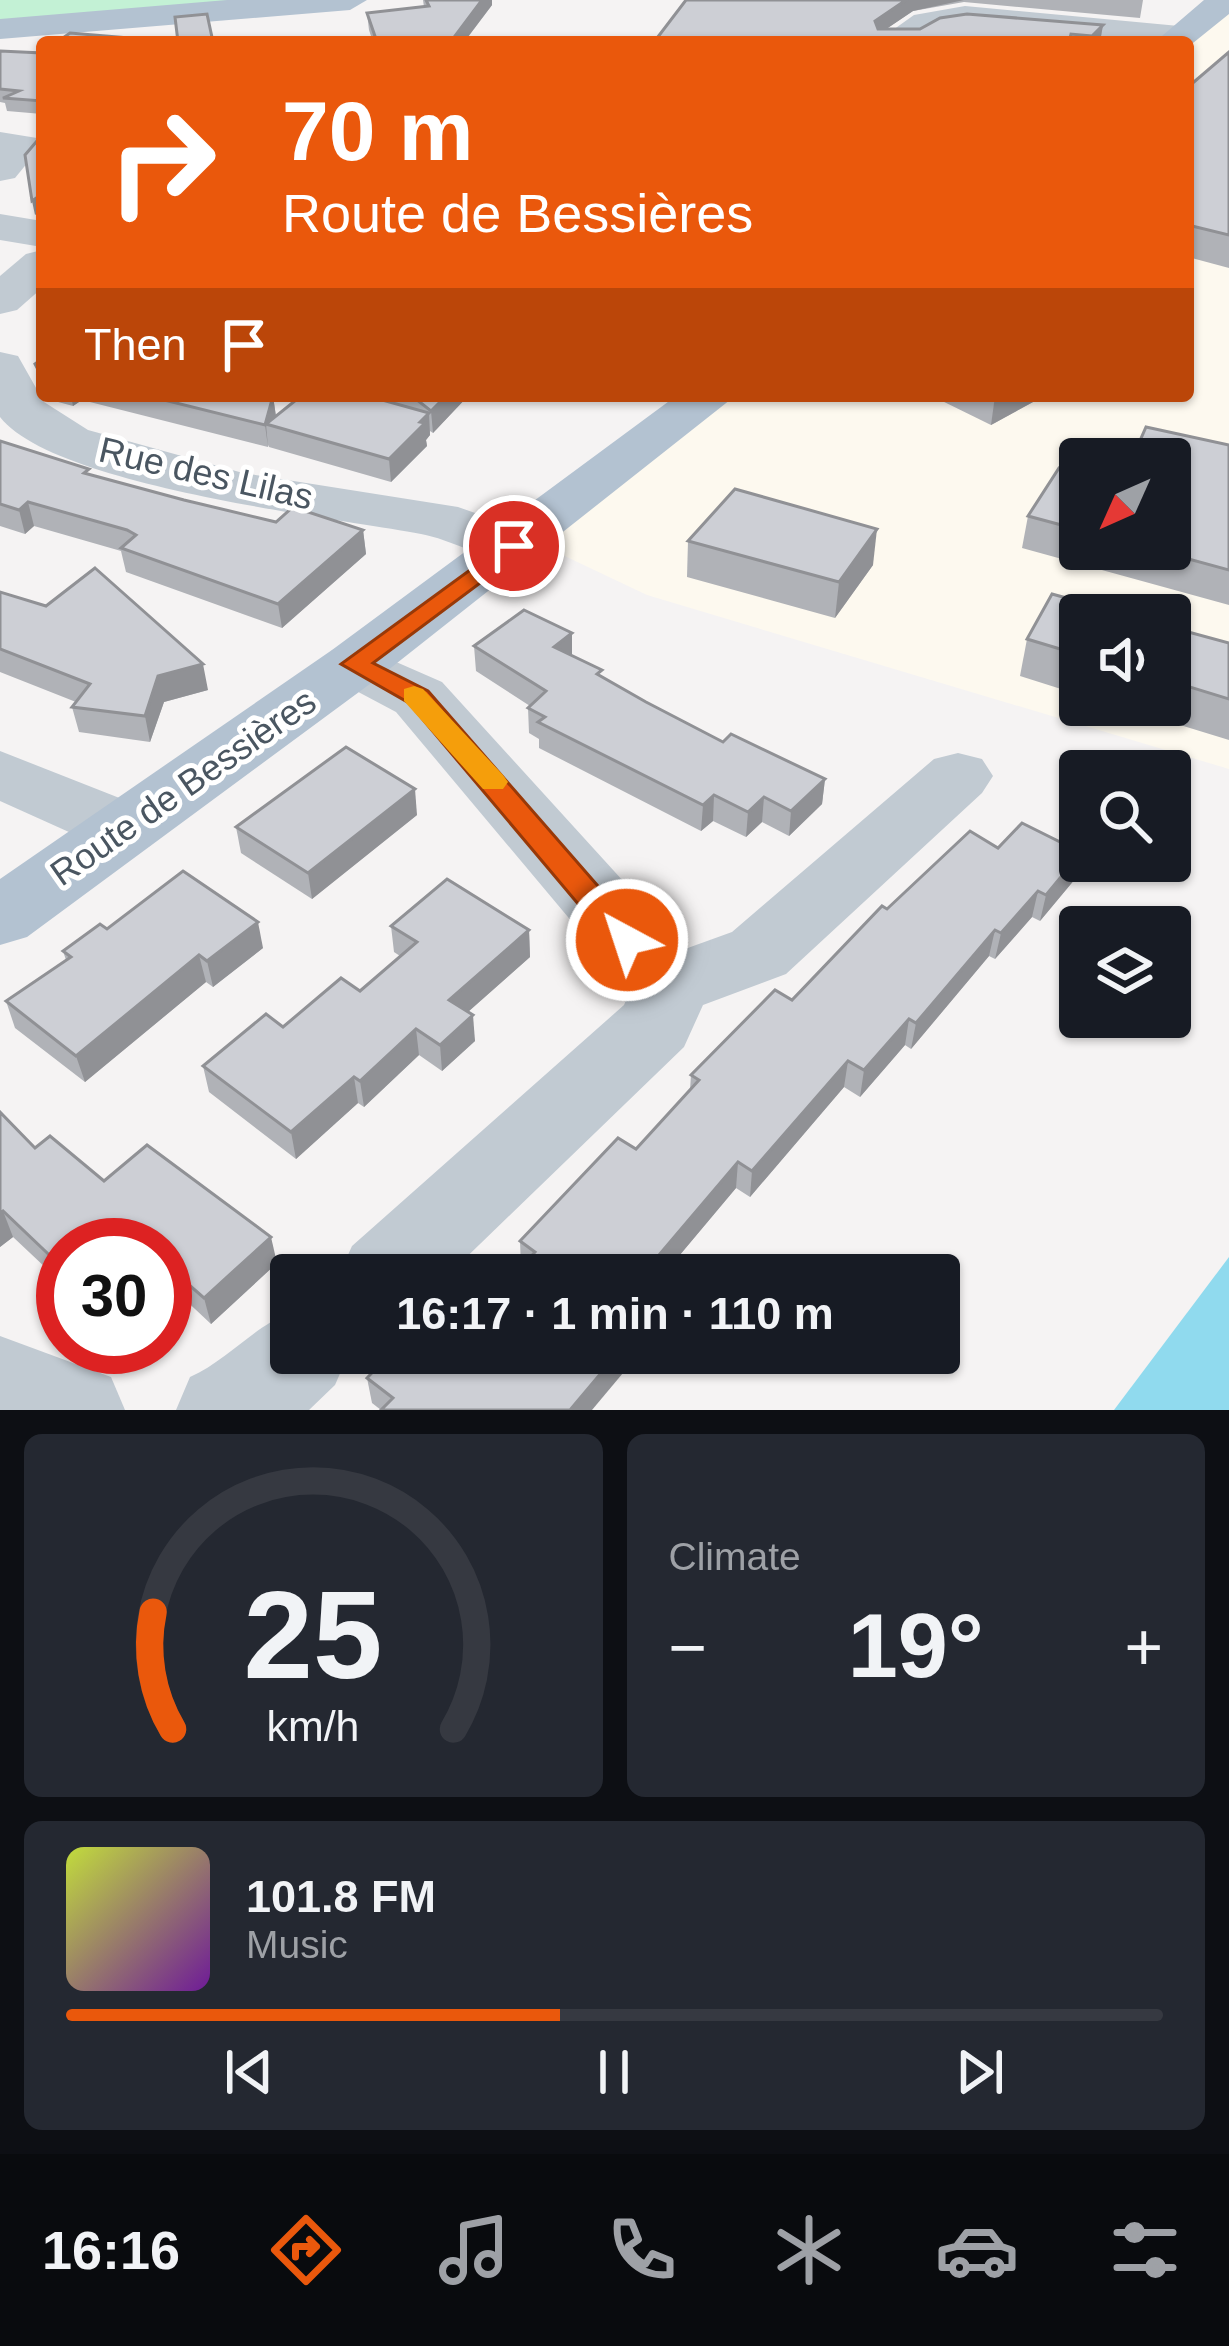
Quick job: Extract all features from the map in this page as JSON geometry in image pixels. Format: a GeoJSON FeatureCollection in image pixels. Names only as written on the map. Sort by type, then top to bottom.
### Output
{"type":"FeatureCollection","features":[{"type":"Feature","properties":{"kind":"main road"},"geometry":{"type":"LineString","coordinates":[[0,29],[350,0]]}},
{"type":"Feature","properties":{"kind":"main road"},"geometry":{"type":"LineString","coordinates":[[1181,36],[1225,0]]}},
{"type":"Feature","properties":{"kind":"main road","name":"Route de Bessières"},"geometry":{"type":"LineString","coordinates":[[0,917],[355,664],[702,402]]}},
{"type":"Feature","properties":{"kind":"street"},"geometry":{"type":"LineString","coordinates":[[904,36],[926,22],[951,16],[1138,36]]}},
{"type":"Feature","properties":{"kind":"street"},"geometry":{"type":"LineString","coordinates":[[0,227],[36,233]]}},
{"type":"Feature","properties":{"kind":"street"},"geometry":{"type":"LineString","coordinates":[[0,300],[36,269]]}},
{"type":"Feature","properties":{"kind":"street","name":"Rue des Lilas"},"geometry":{"type":"LineString","coordinates":[[0,367],[22,412],[70,441],[238,489],[438,519],[514,546]]}},
{"type":"Feature","properties":{"kind":"street"},"geometry":{"type":"LineString","coordinates":[[355,664],[419,697],[627,940],[672,985]]}},
{"type":"Feature","properties":{"kind":"street"},"geometry":{"type":"LineString","coordinates":[[0,774],[125,828]]}},
{"type":"Feature","properties":{"kind":"street"},"geometry":{"type":"LineString","coordinates":[[409,1254],[655,1025],[672,985],[759,953],[958,776]]}},
{"type":"Feature","properties":{"kind":"street"},"geometry":{"type":"LineString","coordinates":[[225,1410],[254,1397],[279,1374]]}},
{"type":"Feature","properties":{"kind":"street"},"geometry":{"type":"LineString","coordinates":[[0,1382],[76,1410]]}},
{"type":"Feature","properties":{"kind":"shaded area"},"geometry":{"type":"Polygon","coordinates":[[[1229,0],[1229,769],[1191,758],[1191,750],[1165,750],[1085,726],[1191,726],[1191,594],[1059,594],[1059,718],[647,595],[512,531],[691,402],[1194,402],[1194,36],[1229,0]]]}},
{"type":"Feature","properties":{"kind":"green space"},"geometry":{"type":"Polygon","coordinates":[[[0,0],[245,0],[0,22],[0,0]]]}},
{"type":"Feature","properties":{"kind":"water"},"geometry":{"type":"Polygon","coordinates":[[[1229,1257],[1229,1410],[1114,1410],[1229,1257]]]}},
{"type":"Feature","properties":{"kind":"building"},"geometry":{"type":"Polygon","coordinates":[[[426,0],[482,0],[455,36],[375,36],[367,13],[429,6],[426,0]]]}},
{"type":"Feature","properties":{"kind":"building"},"geometry":{"type":"Polygon","coordinates":[[[686,0],[906,0],[875,21],[878,29],[920,29],[940,18],[967,14],[1103,25],[1092,36],[659,36],[686,0]]]}},
{"type":"Feature","properties":{"kind":"building"},"geometry":{"type":"Polygon","coordinates":[[[207,14],[212,36],[177,36],[175,17],[207,14]]]}},
{"type":"Feature","properties":{"kind":"building"},"geometry":{"type":"Polygon","coordinates":[[[0,51],[36,53],[36,101],[3,98],[19,91],[0,89],[0,51]]]}},
{"type":"Feature","properties":{"kind":"building"},"geometry":{"type":"Polygon","coordinates":[[[1229,52],[1229,235],[1194,226],[1194,82],[1229,52]]]}},
{"type":"Feature","properties":{"kind":"building"},"geometry":{"type":"Polygon","coordinates":[[[36,142],[36,198],[32,201],[25,155],[36,142]]]}},
{"type":"Feature","properties":{"kind":"building"},"geometry":{"type":"Polygon","coordinates":[[[172,402],[271,402],[265,425],[172,402]]]}},
{"type":"Feature","properties":{"kind":"building"},"geometry":{"type":"Polygon","coordinates":[[[294,402],[390,402],[429,413],[389,459],[266,424],[294,402]]]}},
{"type":"Feature","properties":{"kind":"building"},"geometry":{"type":"Polygon","coordinates":[[[420,402],[440,402],[431,411],[420,402]]]}},
{"type":"Feature","properties":{"kind":"building"},"geometry":{"type":"Polygon","coordinates":[[[1146,427],[1229,445],[1229,570],[1191,560],[1191,438],[1141,438],[1146,427]]]}},
{"type":"Feature","properties":{"kind":"building"},"geometry":{"type":"Polygon","coordinates":[[[0,441],[89,469],[84,473],[184,500],[276,522],[293,507],[363,530],[278,604],[121,548],[136,535],[127,530],[28,502],[19,510],[0,504],[0,441]]]}},
{"type":"Feature","properties":{"kind":"building"},"geometry":{"type":"Polygon","coordinates":[[[1059,468],[1059,524],[1028,516],[1059,468]]]}},
{"type":"Feature","properties":{"kind":"building"},"geometry":{"type":"Polygon","coordinates":[[[735,489],[877,529],[839,582],[688,541],[735,489]]]}},
{"type":"Feature","properties":{"kind":"building"},"geometry":{"type":"Polygon","coordinates":[[[95,568],[203,664],[158,676],[145,716],[72,707],[90,684],[0,649],[0,592],[46,606],[95,568]]]}},
{"type":"Feature","properties":{"kind":"building"},"geometry":{"type":"Polygon","coordinates":[[[1052,594],[1059,596],[1059,649],[1027,639],[1052,594]]]}},
{"type":"Feature","properties":{"kind":"building"},"geometry":{"type":"Polygon","coordinates":[[[524,610],[572,633],[554,647],[602,670],[597,674],[646,702],[723,742],[731,734],[825,779],[791,811],[764,797],[748,812],[714,795],[703,805],[538,722],[545,717],[528,708],[546,691],[474,646],[524,610]]]}},
{"type":"Feature","properties":{"kind":"building"},"geometry":{"type":"Polygon","coordinates":[[[1191,633],[1229,643],[1229,699],[1191,687],[1191,633]]]}},
{"type":"Feature","properties":{"kind":"building"},"geometry":{"type":"Polygon","coordinates":[[[346,747],[415,789],[308,873],[236,827],[346,747]]]}},
{"type":"Feature","properties":{"kind":"building"},"geometry":{"type":"Polygon","coordinates":[[[1022,823],[1059,842],[1059,879],[1046,895],[1038,891],[1001,933],[995,930],[916,1023],[909,1019],[864,1070],[848,1061],[752,1171],[738,1162],[660,1254],[533,1254],[520,1241],[618,1138],[636,1149],[699,1080],[691,1075],[775,990],[792,1000],[882,906],[887,909],[970,831],[998,848],[1022,823]]]}},
{"type":"Feature","properties":{"kind":"building"},"geometry":{"type":"Polygon","coordinates":[[[183,871],[258,922],[207,961],[199,955],[76,1056],[6,1001],[71,957],[63,951],[100,924],[107,929],[183,871]]]}},
{"type":"Feature","properties":{"kind":"building"},"geometry":{"type":"Polygon","coordinates":[[[447,879],[529,930],[449,1000],[473,1015],[440,1045],[416,1029],[360,1081],[354,1077],[291,1132],[203,1066],[266,1014],[283,1027],[341,978],[360,991],[417,942],[391,926],[447,879]]]}},
{"type":"Feature","properties":{"kind":"building"},"geometry":{"type":"Polygon","coordinates":[[[0,1112],[35,1148],[50,1136],[104,1181],[147,1145],[271,1237],[204,1298],[192,1287],[192,1218],[36,1218],[36,1242],[0,1213],[0,1112]]]}},
{"type":"Feature","properties":{"kind":"building"},"geometry":{"type":"Polygon","coordinates":[[[371,1374],[600,1374],[570,1410],[381,1410],[393,1398],[367,1378],[371,1374]]]}},
{"type":"Feature","properties":{"kind":"slow traffic"},"geometry":{"type":"LineString","coordinates":[[414,695],[493,782]]}},
{"type":"Feature","properties":{"kind":"route"},"geometry":{"type":"LineString","coordinates":[[514,546],[355,664],[419,697],[627,940]]}}]}
